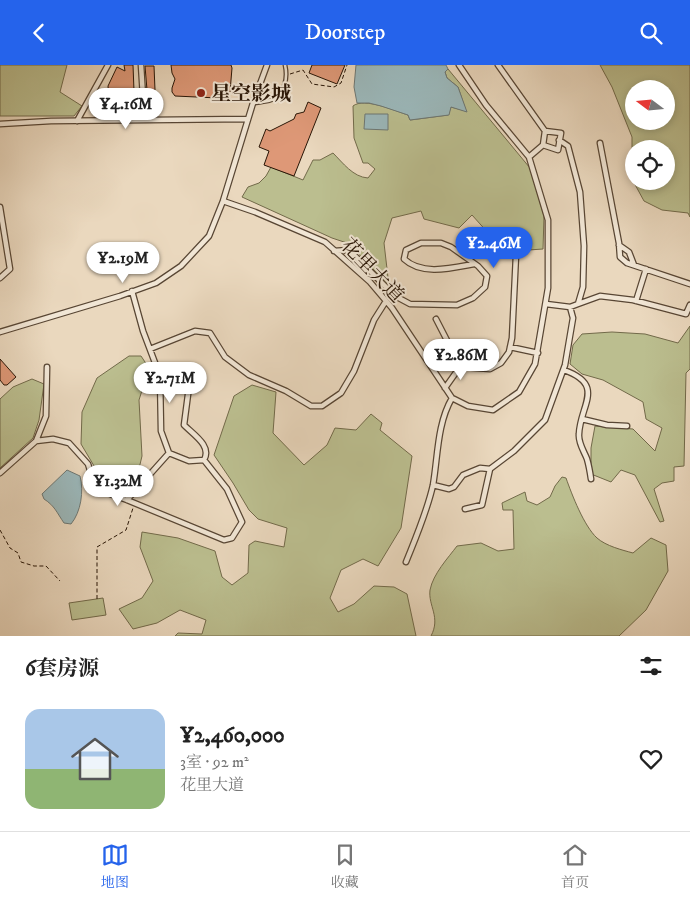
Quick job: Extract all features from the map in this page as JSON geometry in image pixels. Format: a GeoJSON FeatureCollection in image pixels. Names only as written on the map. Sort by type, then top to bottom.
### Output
{"type":"FeatureCollection","features":[{"type":"Feature","properties":{"kind":"street"},"geometry":{"type":"LineString","coordinates":[[77,121],[108,65]]}},
{"type":"Feature","properties":{"kind":"street"},"geometry":{"type":"LineString","coordinates":[[141,65],[143,97],[151,120]]}},
{"type":"Feature","properties":{"kind":"street"},"geometry":{"type":"LineString","coordinates":[[0,332],[156,283],[181,266],[209,236],[223,201],[253,103],[267,65]]}},
{"type":"Feature","properties":{"kind":"street"},"geometry":{"type":"LineString","coordinates":[[406,562],[422,524],[433,485],[446,408],[452,398],[468,406],[493,410],[519,392],[535,364],[548,288],[548,220],[530,157],[486,105],[459,65]]}},
{"type":"Feature","properties":{"kind":"street"},"geometry":{"type":"LineString","coordinates":[[498,65],[545,131],[543,145],[530,157]]}},
{"type":"Feature","properties":{"kind":"street"},"geometry":{"type":"LineString","coordinates":[[0,124],[248,119]]}},
{"type":"Feature","properties":{"kind":"street"},"geometry":{"type":"LineString","coordinates":[[543,145],[558,149],[561,133],[545,131]]}},
{"type":"Feature","properties":{"kind":"street"},"geometry":{"type":"LineString","coordinates":[[559,140],[568,146],[580,192],[584,246],[583,287],[578,304]]}},
{"type":"Feature","properties":{"kind":"street"},"geometry":{"type":"LineString","coordinates":[[600,143],[620,257],[627,263],[690,284]]}},
{"type":"Feature","properties":{"kind":"street","name":"花里大道"},"geometry":{"type":"LineString","coordinates":[[223,201],[255,212],[325,242],[370,282],[386,301],[452,398]]}},
{"type":"Feature","properties":{"kind":"street"},"geometry":{"type":"LineString","coordinates":[[0,207],[10,269],[0,278]]}},
{"type":"Feature","properties":{"kind":"street"},"geometry":{"type":"LineString","coordinates":[[334,251],[349,250],[395,296],[410,304],[457,305],[473,298],[485,287],[487,276],[474,264],[451,247],[441,243],[421,243],[406,250],[404,259],[412,266],[426,269],[446,269],[474,264]]}},
{"type":"Feature","properties":{"kind":"street"},"geometry":{"type":"LineString","coordinates":[[619,245],[629,252],[634,265]]}},
{"type":"Feature","properties":{"kind":"street"},"geometry":{"type":"LineString","coordinates":[[436,319],[454,354],[464,367],[490,369],[501,363],[509,352],[512,338],[516,255]]}},
{"type":"Feature","properties":{"kind":"street"},"geometry":{"type":"LineString","coordinates":[[636,301],[646,269]]}},
{"type":"Feature","properties":{"kind":"street"},"geometry":{"type":"LineString","coordinates":[[132,291],[143,331],[160,376],[161,431],[168,453]]}},
{"type":"Feature","properties":{"kind":"street"},"geometry":{"type":"LineString","coordinates":[[546,304],[570,307],[600,296],[636,301],[686,314],[690,305]]}},
{"type":"Feature","properties":{"kind":"street"},"geometry":{"type":"LineString","coordinates":[[150,349],[195,331],[210,333],[224,357],[249,375],[286,391],[312,406],[322,406],[341,393],[354,371],[374,320],[386,301]]}},
{"type":"Feature","properties":{"kind":"street"},"geometry":{"type":"LineString","coordinates":[[465,509],[482,505],[490,469],[514,451],[544,420],[564,370],[573,318],[570,307]]}},
{"type":"Feature","properties":{"kind":"street"},"geometry":{"type":"LineString","coordinates":[[510,347],[538,353]]}},
{"type":"Feature","properties":{"kind":"street"},"geometry":{"type":"LineString","coordinates":[[445,388],[462,364]]}},
{"type":"Feature","properties":{"kind":"street"},"geometry":{"type":"LineString","coordinates":[[0,473],[36,441],[46,416],[47,367]]}},
{"type":"Feature","properties":{"kind":"street"},"geometry":{"type":"LineString","coordinates":[[564,370],[576,374],[584,381],[588,398],[578,433],[591,479]]}},
{"type":"Feature","properties":{"kind":"street"},"geometry":{"type":"LineString","coordinates":[[189,387],[184,425],[205,445],[206,456],[204,460]]}},
{"type":"Feature","properties":{"kind":"street"},"geometry":{"type":"LineString","coordinates":[[582,419],[607,425],[628,426]]}},
{"type":"Feature","properties":{"kind":"street"},"geometry":{"type":"LineString","coordinates":[[36,441],[53,439],[69,443],[88,464],[96,489],[128,500],[224,540],[232,539],[242,522],[227,489],[204,460]]}},
{"type":"Feature","properties":{"kind":"street"},"geometry":{"type":"LineString","coordinates":[[168,453],[189,461],[204,460]]}},
{"type":"Feature","properties":{"kind":"street"},"geometry":{"type":"LineString","coordinates":[[128,500],[168,453]]}},
{"type":"Feature","properties":{"kind":"street"},"geometry":{"type":"LineString","coordinates":[[433,485],[450,489],[454,487],[463,475],[480,468],[490,469]]}},
{"type":"Feature","properties":{"kind":"lane"},"geometry":{"type":"LineString","coordinates":[[253,103],[271,100],[283,89],[288,75],[285,65]]}},
{"type":"Feature","properties":{"kind":"path"},"geometry":{"type":"LineString","coordinates":[[288,75],[303,70],[312,84],[334,87],[341,83],[347,65]]}},
{"type":"Feature","properties":{"kind":"path"},"geometry":{"type":"LineString","coordinates":[[97,599],[97,547],[126,530],[134,503]]}},
{"type":"Feature","properties":{"kind":"path"},"geometry":{"type":"LineString","coordinates":[[0,530],[10,548],[18,553],[20,562],[34,566],[46,566],[60,581]]}},
{"type":"Feature","properties":{"kind":"green space"},"geometry":{"type":"Polygon","coordinates":[[[0,65],[67,65],[60,92],[82,106],[74,116],[0,116],[0,65]]]}},
{"type":"Feature","properties":{"kind":"green space"},"geometry":{"type":"Polygon","coordinates":[[[600,65],[690,65],[690,217],[688,213],[662,210],[644,201],[638,190],[675,190],[675,140],[632,140],[629,130],[675,130],[675,80],[625,80],[625,120],[612,87],[600,65]]]}},
{"type":"Feature","properties":{"kind":"green space"},"geometry":{"type":"Polygon","coordinates":[[[448,69],[530,168],[544,216],[543,249],[514,251],[498,244],[472,215],[459,228],[424,219],[421,211],[392,218],[384,243],[389,286],[347,243],[242,197],[248,187],[259,183],[266,176],[271,167],[303,180],[313,160],[320,160],[333,153],[353,172],[368,178],[375,169],[368,163],[363,163],[354,138],[353,106],[365,103],[372,104],[408,115],[410,120],[448,115],[451,107],[466,111],[458,87],[447,78],[445,72],[448,69]]]}},
{"type":"Feature","properties":{"kind":"green space"},"geometry":{"type":"Polygon","coordinates":[[[690,326],[690,369],[686,373],[684,466],[674,467],[674,481],[662,483],[654,489],[664,521],[660,522],[635,475],[621,470],[611,482],[591,474],[591,448],[595,426],[633,429],[655,451],[662,428],[646,419],[643,402],[603,380],[582,374],[570,364],[573,345],[582,334],[612,332],[645,334],[678,343],[690,326]]]}},
{"type":"Feature","properties":{"kind":"green space"},"geometry":{"type":"Polygon","coordinates":[[[129,356],[141,356],[149,368],[139,400],[142,456],[137,477],[119,489],[103,481],[81,444],[82,412],[97,378],[129,356]]]}},
{"type":"Feature","properties":{"kind":"green space"},"geometry":{"type":"Polygon","coordinates":[[[32,379],[44,384],[39,420],[33,438],[0,468],[0,399],[13,387],[32,379]]]}},
{"type":"Feature","properties":{"kind":"green space"},"geometry":{"type":"Polygon","coordinates":[[[252,385],[276,392],[273,433],[304,465],[327,445],[335,428],[356,430],[371,414],[382,423],[380,430],[412,456],[401,528],[378,566],[363,559],[341,570],[330,598],[338,612],[354,604],[374,586],[394,587],[407,594],[416,636],[175,636],[178,633],[202,634],[206,620],[180,610],[157,623],[133,629],[119,609],[142,598],[153,581],[140,547],[142,532],[178,538],[215,551],[222,577],[232,585],[248,573],[249,545],[255,541],[284,547],[287,528],[258,519],[249,510],[214,455],[234,396],[252,385]]]}},
{"type":"Feature","properties":{"kind":"green space"},"geometry":{"type":"Polygon","coordinates":[[[562,477],[566,478],[583,518],[592,533],[601,541],[633,553],[651,538],[666,545],[668,571],[646,610],[619,636],[431,636],[435,617],[430,590],[434,578],[457,546],[481,543],[498,551],[514,549],[513,510],[503,510],[502,503],[525,492],[527,501],[537,505],[550,497],[562,477]]]}},
{"type":"Feature","properties":{"kind":"green space"},"geometry":{"type":"Polygon","coordinates":[[[103,598],[106,615],[72,620],[69,603],[103,598]]]}},
{"type":"Feature","properties":{"kind":"water"},"geometry":{"type":"Polygon","coordinates":[[[356,65],[446,65],[448,69],[445,72],[447,78],[458,87],[467,112],[451,107],[449,115],[410,120],[408,115],[381,106],[357,103],[354,87],[356,65]]]}},
{"type":"Feature","properties":{"kind":"water"},"geometry":{"type":"Polygon","coordinates":[[[365,114],[388,114],[388,130],[364,129],[365,114]]]}},
{"type":"Feature","properties":{"kind":"water"},"geometry":{"type":"Polygon","coordinates":[[[67,470],[80,476],[82,488],[81,501],[77,514],[71,524],[64,523],[42,494],[67,470]]]}},
{"type":"Feature","properties":{"kind":"building"},"geometry":{"type":"Polygon","coordinates":[[[124,65],[133,65],[134,91],[129,91],[130,100],[109,101],[108,86],[117,67],[125,71],[124,65]]]}},
{"type":"Feature","properties":{"kind":"building"},"geometry":{"type":"Polygon","coordinates":[[[171,65],[231,65],[230,92],[218,98],[175,96],[172,92],[175,79],[171,65]]]}},
{"type":"Feature","properties":{"kind":"building"},"geometry":{"type":"Polygon","coordinates":[[[312,65],[345,65],[337,84],[309,73],[312,65]]]}},
{"type":"Feature","properties":{"kind":"building"},"geometry":{"type":"Polygon","coordinates":[[[145,66],[154,66],[155,90],[147,90],[145,66]]]}},
{"type":"Feature","properties":{"kind":"building"},"geometry":{"type":"Polygon","coordinates":[[[308,102],[321,108],[294,176],[264,165],[269,151],[259,147],[266,129],[270,131],[294,119],[296,114],[304,112],[308,102]]]}},
{"type":"Feature","properties":{"kind":"building"},"geometry":{"type":"Polygon","coordinates":[[[0,359],[16,377],[7,385],[4,385],[0,380],[0,359]]]}},
{"type":"Feature","properties":{"kind":"place","name":"星空影城"},"geometry":{"type":"Point","coordinates":[201,93]}}]}
